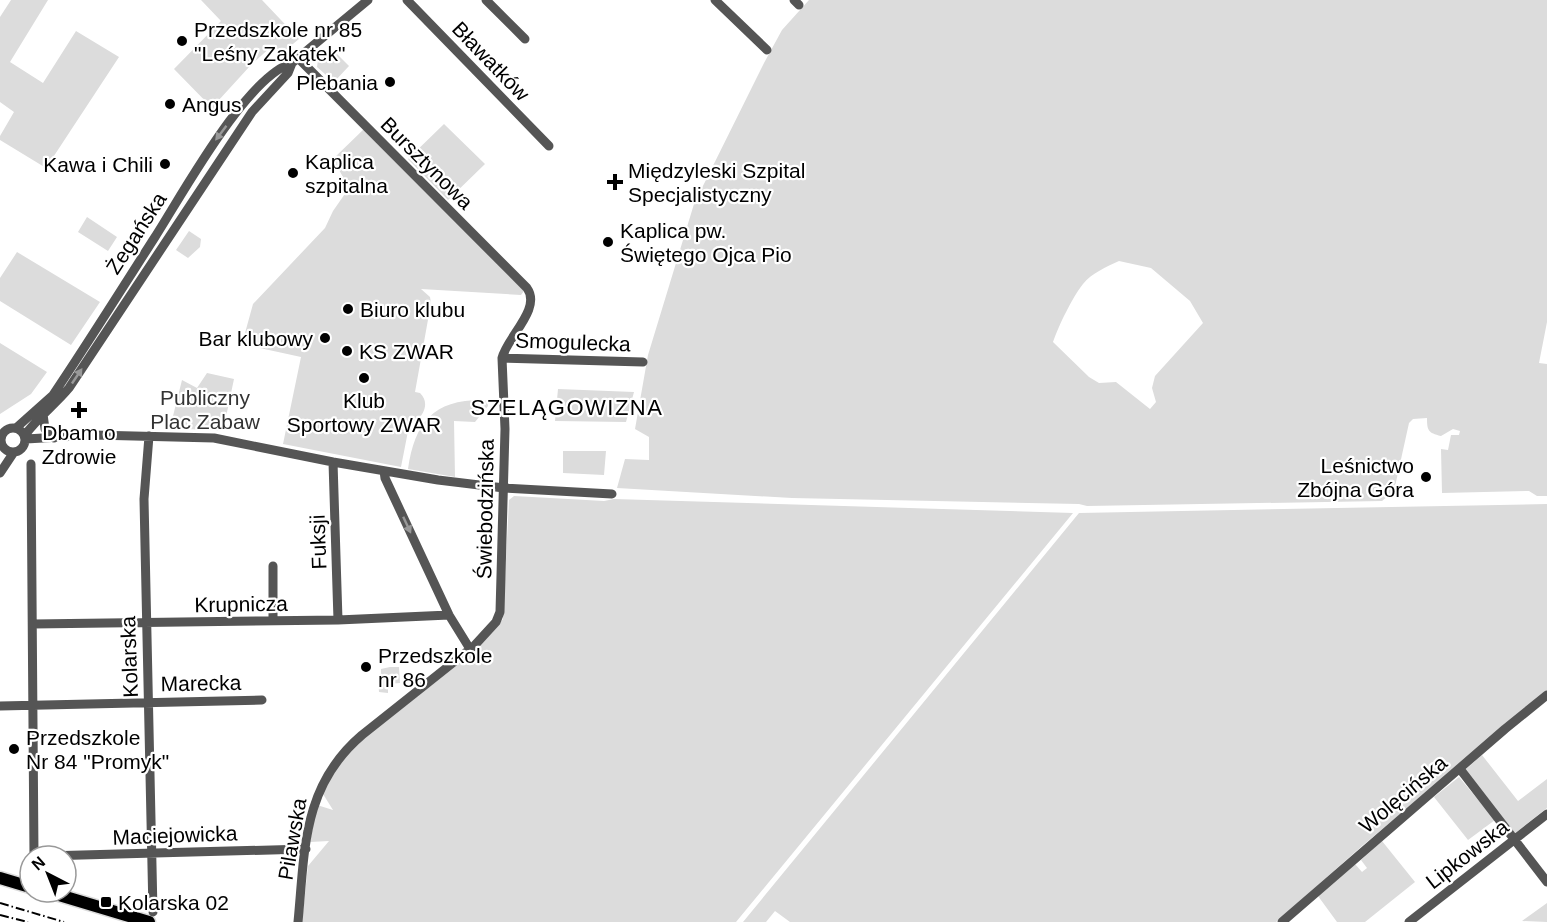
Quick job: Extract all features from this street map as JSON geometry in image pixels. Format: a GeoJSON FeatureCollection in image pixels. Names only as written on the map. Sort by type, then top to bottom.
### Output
{"type":"FeatureCollection","features":[{"type":"Feature","properties":{"kind":"main road"},"geometry":{"type":"LineString","coordinates":[[0,878],[18,883]]}},
{"type":"Feature","properties":{"kind":"main road"},"geometry":{"type":"LineString","coordinates":[[78,899],[151,917]]}},
{"type":"Feature","properties":{"kind":"street","name":"Żegańska"},"geometry":{"type":"LineString","coordinates":[[25,437],[43,414],[69,388],[242,127],[295,61],[368,0]]}},
{"type":"Feature","properties":{"kind":"street","name":"Bławatków"},"geometry":{"type":"LineString","coordinates":[[407,0],[549,146]]}},
{"type":"Feature","properties":{"kind":"street"},"geometry":{"type":"LineString","coordinates":[[486,0],[525,39]]}},
{"type":"Feature","properties":{"kind":"street"},"geometry":{"type":"LineString","coordinates":[[715,0],[767,50]]}},
{"type":"Feature","properties":{"kind":"street","name":"Żegańska"},"geometry":{"type":"LineString","coordinates":[[16,428],[53,395],[225,127],[281,66],[295,61]]}},
{"type":"Feature","properties":{"kind":"street","name":"Bursztynowa"},"geometry":{"type":"LineString","coordinates":[[295,61],[484,244],[530,294]]}},
{"type":"Feature","properties":{"kind":"street","name":"Świebodzińska"},"geometry":{"type":"LineString","coordinates":[[470,650],[487,634],[500,616],[504,488],[502,358],[506,345],[527,314],[530,294]]}},
{"type":"Feature","properties":{"kind":"street","name":"Smogulecka"},"geometry":{"type":"LineString","coordinates":[[502,358],[643,362]]}},
{"type":"Feature","properties":{"kind":"street"},"geometry":{"type":"LineString","coordinates":[[43,414],[44,425],[54,438]]}},
{"type":"Feature","properties":{"kind":"street"},"geometry":{"type":"LineString","coordinates":[[14,452],[1,447],[2,431],[10,428],[16,428],[25,437],[54,438],[94,435],[214,438],[438,480],[504,488],[612,494]]}},
{"type":"Feature","properties":{"kind":"street","name":"Kolarska"},"geometry":{"type":"LineString","coordinates":[[149,436],[144,500],[153,854],[151,917]]}},
{"type":"Feature","properties":{"kind":"street"},"geometry":{"type":"LineString","coordinates":[[0,473],[14,452],[24,447],[25,437]]}},
{"type":"Feature","properties":{"kind":"street","name":"Fuksji"},"geometry":{"type":"LineString","coordinates":[[333,462],[338,620]]}},
{"type":"Feature","properties":{"kind":"street"},"geometry":{"type":"LineString","coordinates":[[31,464],[34,844]]}},
{"type":"Feature","properties":{"kind":"street"},"geometry":{"type":"LineString","coordinates":[[384,471],[385,478],[449,615],[470,650]]}},
{"type":"Feature","properties":{"kind":"street"},"geometry":{"type":"LineString","coordinates":[[273,566],[273,621]]}},
{"type":"Feature","properties":{"kind":"street","name":"Krupnicza"},"geometry":{"type":"LineString","coordinates":[[33,624],[338,620],[449,615]]}},
{"type":"Feature","properties":{"kind":"street","name":"Pilawska"},"geometry":{"type":"LineString","coordinates":[[298,922],[308,827],[317,795],[325,778],[339,756],[362,735],[470,650]]}},
{"type":"Feature","properties":{"kind":"street","name":"Wolęcińska"},"geometry":{"type":"LineString","coordinates":[[1282,922],[1547,694]]}},
{"type":"Feature","properties":{"kind":"street","name":"Marecka"},"geometry":{"type":"LineString","coordinates":[[0,706],[262,700]]}},
{"type":"Feature","properties":{"kind":"street"},"geometry":{"type":"LineString","coordinates":[[1460,770],[1547,882]]}},
{"type":"Feature","properties":{"kind":"street","name":"Lipkowska"},"geometry":{"type":"LineString","coordinates":[[1409,922],[1547,814]]}},
{"type":"Feature","properties":{"kind":"street","name":"Maciejowicka"},"geometry":{"type":"LineString","coordinates":[[78,855],[306,849]]}},
{"type":"Feature","properties":{"kind":"green space"},"geometry":{"type":"Polygon","coordinates":[[[11,0],[48,0],[10,62],[43,83],[76,31],[119,57],[46,168],[0,140],[14,112],[0,102],[0,17],[11,0]]]}},
{"type":"Feature","properties":{"kind":"green space"},"geometry":{"type":"Polygon","coordinates":[[[201,0],[262,0],[299,39],[282,53],[273,45],[218,101],[217,113],[174,69],[221,21],[201,0]]]}},
{"type":"Feature","properties":{"kind":"green space"},"geometry":{"type":"Polygon","coordinates":[[[809,0],[1547,0],[1547,322],[1539,363],[1547,364],[1547,496],[1537,496],[1529,491],[1442,493],[1441,449],[1448,450],[1451,435],[1459,435],[1460,431],[1453,429],[1441,436],[1433,434],[1428,428],[1427,418],[1413,419],[1409,423],[1394,491],[1382,501],[1087,506],[792,498],[617,488],[625,459],[649,460],[649,437],[635,429],[648,355],[694,204],[782,30],[809,0]],[[1119,261],[1091,277],[1083,284],[1075,297],[1053,342],[1089,377],[1099,383],[1116,382],[1150,409],[1156,402],[1152,388],[1155,376],[1203,323],[1190,301],[1151,268],[1119,261]]]}},
{"type":"Feature","properties":{"kind":"green space"},"geometry":{"type":"Polygon","coordinates":[[[332,49],[349,66],[334,82],[317,67],[318,60],[332,49]]]}},
{"type":"Feature","properties":{"kind":"green space"},"geometry":{"type":"Polygon","coordinates":[[[444,124],[485,164],[448,200],[408,159],[444,124]]]}},
{"type":"Feature","properties":{"kind":"green space"},"geometry":{"type":"Polygon","coordinates":[[[364,129],[524,291],[521,295],[421,289],[430,297],[431,303],[415,392],[423,396],[425,407],[417,421],[410,421],[401,467],[283,444],[301,357],[242,344],[253,304],[325,228],[333,211],[349,188],[333,159],[364,129]]]}},
{"type":"Feature","properties":{"kind":"green space"},"geometry":{"type":"Polygon","coordinates":[[[87,217],[117,237],[108,251],[78,232],[87,217]]]}},
{"type":"Feature","properties":{"kind":"green space"},"geometry":{"type":"Polygon","coordinates":[[[189,231],[201,239],[200,247],[188,258],[176,250],[189,231]]]}},
{"type":"Feature","properties":{"kind":"green space"},"geometry":{"type":"Polygon","coordinates":[[[17,252],[100,302],[71,345],[0,301],[0,278],[17,252]]]}},
{"type":"Feature","properties":{"kind":"green space"},"geometry":{"type":"Polygon","coordinates":[[[0,343],[47,372],[31,394],[0,414],[0,343]]]}},
{"type":"Feature","properties":{"kind":"green space","name":"Publiczny Plac Zabaw"},"geometry":{"type":"Polygon","coordinates":[[[207,373],[234,379],[223,431],[170,428],[182,380],[197,388],[207,373]]]}},
{"type":"Feature","properties":{"kind":"green space"},"geometry":{"type":"Polygon","coordinates":[[[558,389],[634,392],[626,422],[555,421],[558,389]]]}},
{"type":"Feature","properties":{"kind":"green space"},"geometry":{"type":"Polygon","coordinates":[[[487,401],[488,406],[475,422],[454,421],[455,477],[408,469],[416,438],[429,417],[439,409],[451,404],[487,401]]]}},
{"type":"Feature","properties":{"kind":"green space"},"geometry":{"type":"Polygon","coordinates":[[[563,451],[606,451],[604,475],[563,473],[563,451]]]}},
{"type":"Feature","properties":{"kind":"green space"},"geometry":{"type":"Polygon","coordinates":[[[514,496],[604,501],[614,499],[1073,513],[736,922],[302,922],[308,866],[329,841],[310,842],[317,805],[333,810],[323,794],[327,782],[344,758],[370,733],[474,652],[503,619],[509,500],[514,496]]]}},
{"type":"Feature","properties":{"kind":"green space"},"geometry":{"type":"Polygon","coordinates":[[[1547,504],[1547,691],[1362,846],[1276,922],[790,922],[775,911],[766,922],[743,922],[1079,513],[1547,504]]]}},
{"type":"Feature","properties":{"kind":"green space"},"geometry":{"type":"Polygon","coordinates":[[[399,667],[400,683],[388,684],[388,693],[379,692],[378,675],[381,674],[381,669],[399,667]]]}},
{"type":"Feature","properties":{"kind":"green space"},"geometry":{"type":"Polygon","coordinates":[[[1482,755],[1518,801],[1547,779],[1547,808],[1514,834],[1465,770],[1482,755]]]}},
{"type":"Feature","properties":{"kind":"green space"},"geometry":{"type":"Polygon","coordinates":[[[1459,777],[1495,820],[1468,840],[1434,797],[1459,777]]]}},
{"type":"Feature","properties":{"kind":"green space"},"geometry":{"type":"Polygon","coordinates":[[[1382,841],[1415,882],[1365,922],[1337,922],[1318,896],[1355,864],[1362,872],[1367,868],[1361,860],[1382,841]]]}},
{"type":"Feature","properties":{"kind":"green space"},"geometry":{"type":"Polygon","coordinates":[[[1547,903],[1547,922],[1522,921],[1547,903]]]}},
{"type":"Feature","properties":{"kind":"railway"},"geometry":{"type":"LineString","coordinates":[[0,903],[64,922]]}},
{"type":"Feature","properties":{"kind":"railway"},"geometry":{"type":"LineString","coordinates":[[0,915],[28,922]]}},
{"type":"Feature","properties":{"kind":"place","name":"Przedszkole nr 85 \"Leśny Zakątek\""},"geometry":{"type":"Point","coordinates":[182,41]}},
{"type":"Feature","properties":{"kind":"place","name":"Plebania"},"geometry":{"type":"Point","coordinates":[390,82]}},
{"type":"Feature","properties":{"kind":"place","name":"Angus"},"geometry":{"type":"Point","coordinates":[170,104]}},
{"type":"Feature","properties":{"kind":"place","name":"Kawa i Chili"},"geometry":{"type":"Point","coordinates":[165,164]}},
{"type":"Feature","properties":{"kind":"place","name":"Kaplica szpitalna"},"geometry":{"type":"Point","coordinates":[293,173]}},
{"type":"Feature","properties":{"kind":"place","name":"Międzyleski Szpital Specjalistyczny"},"geometry":{"type":"Point","coordinates":[615,182]}},
{"type":"Feature","properties":{"kind":"place","name":"Kaplica pw. Świętego Ojca Pio"},"geometry":{"type":"Point","coordinates":[608,242]}},
{"type":"Feature","properties":{"kind":"place","name":"Biuro klubu"},"geometry":{"type":"Point","coordinates":[348,309]}},
{"type":"Feature","properties":{"kind":"place","name":"Bar klubowy"},"geometry":{"type":"Point","coordinates":[325,338]}},
{"type":"Feature","properties":{"kind":"place","name":"KS ZWAR"},"geometry":{"type":"Point","coordinates":[347,351]}},
{"type":"Feature","properties":{"kind":"place","name":"Klub Sportowy ZWAR"},"geometry":{"type":"Point","coordinates":[364,378]}},
{"type":"Feature","properties":{"kind":"place","name":"Dbam o Zdrowie"},"geometry":{"type":"Point","coordinates":[79,410]}},
{"type":"Feature","properties":{"kind":"place","name":"Leśnictwo Zbójna Góra"},"geometry":{"type":"Point","coordinates":[1426,477]}},
{"type":"Feature","properties":{"kind":"place","name":"Przedszkole nr 86"},"geometry":{"type":"Point","coordinates":[366,667]}},
{"type":"Feature","properties":{"kind":"place","name":"Przedszkole Nr 84 \"Promyk\""},"geometry":{"type":"Point","coordinates":[14,749]}},
{"type":"Feature","properties":{"kind":"place","name":"Kolarska 02"},"geometry":{"type":"Point","coordinates":[106,902]}},
{"type":"Feature","properties":{"kind":"district","name":"SZELĄGOWIZNA"},"geometry":{"type":"Point","coordinates":[567,407]}}]}
